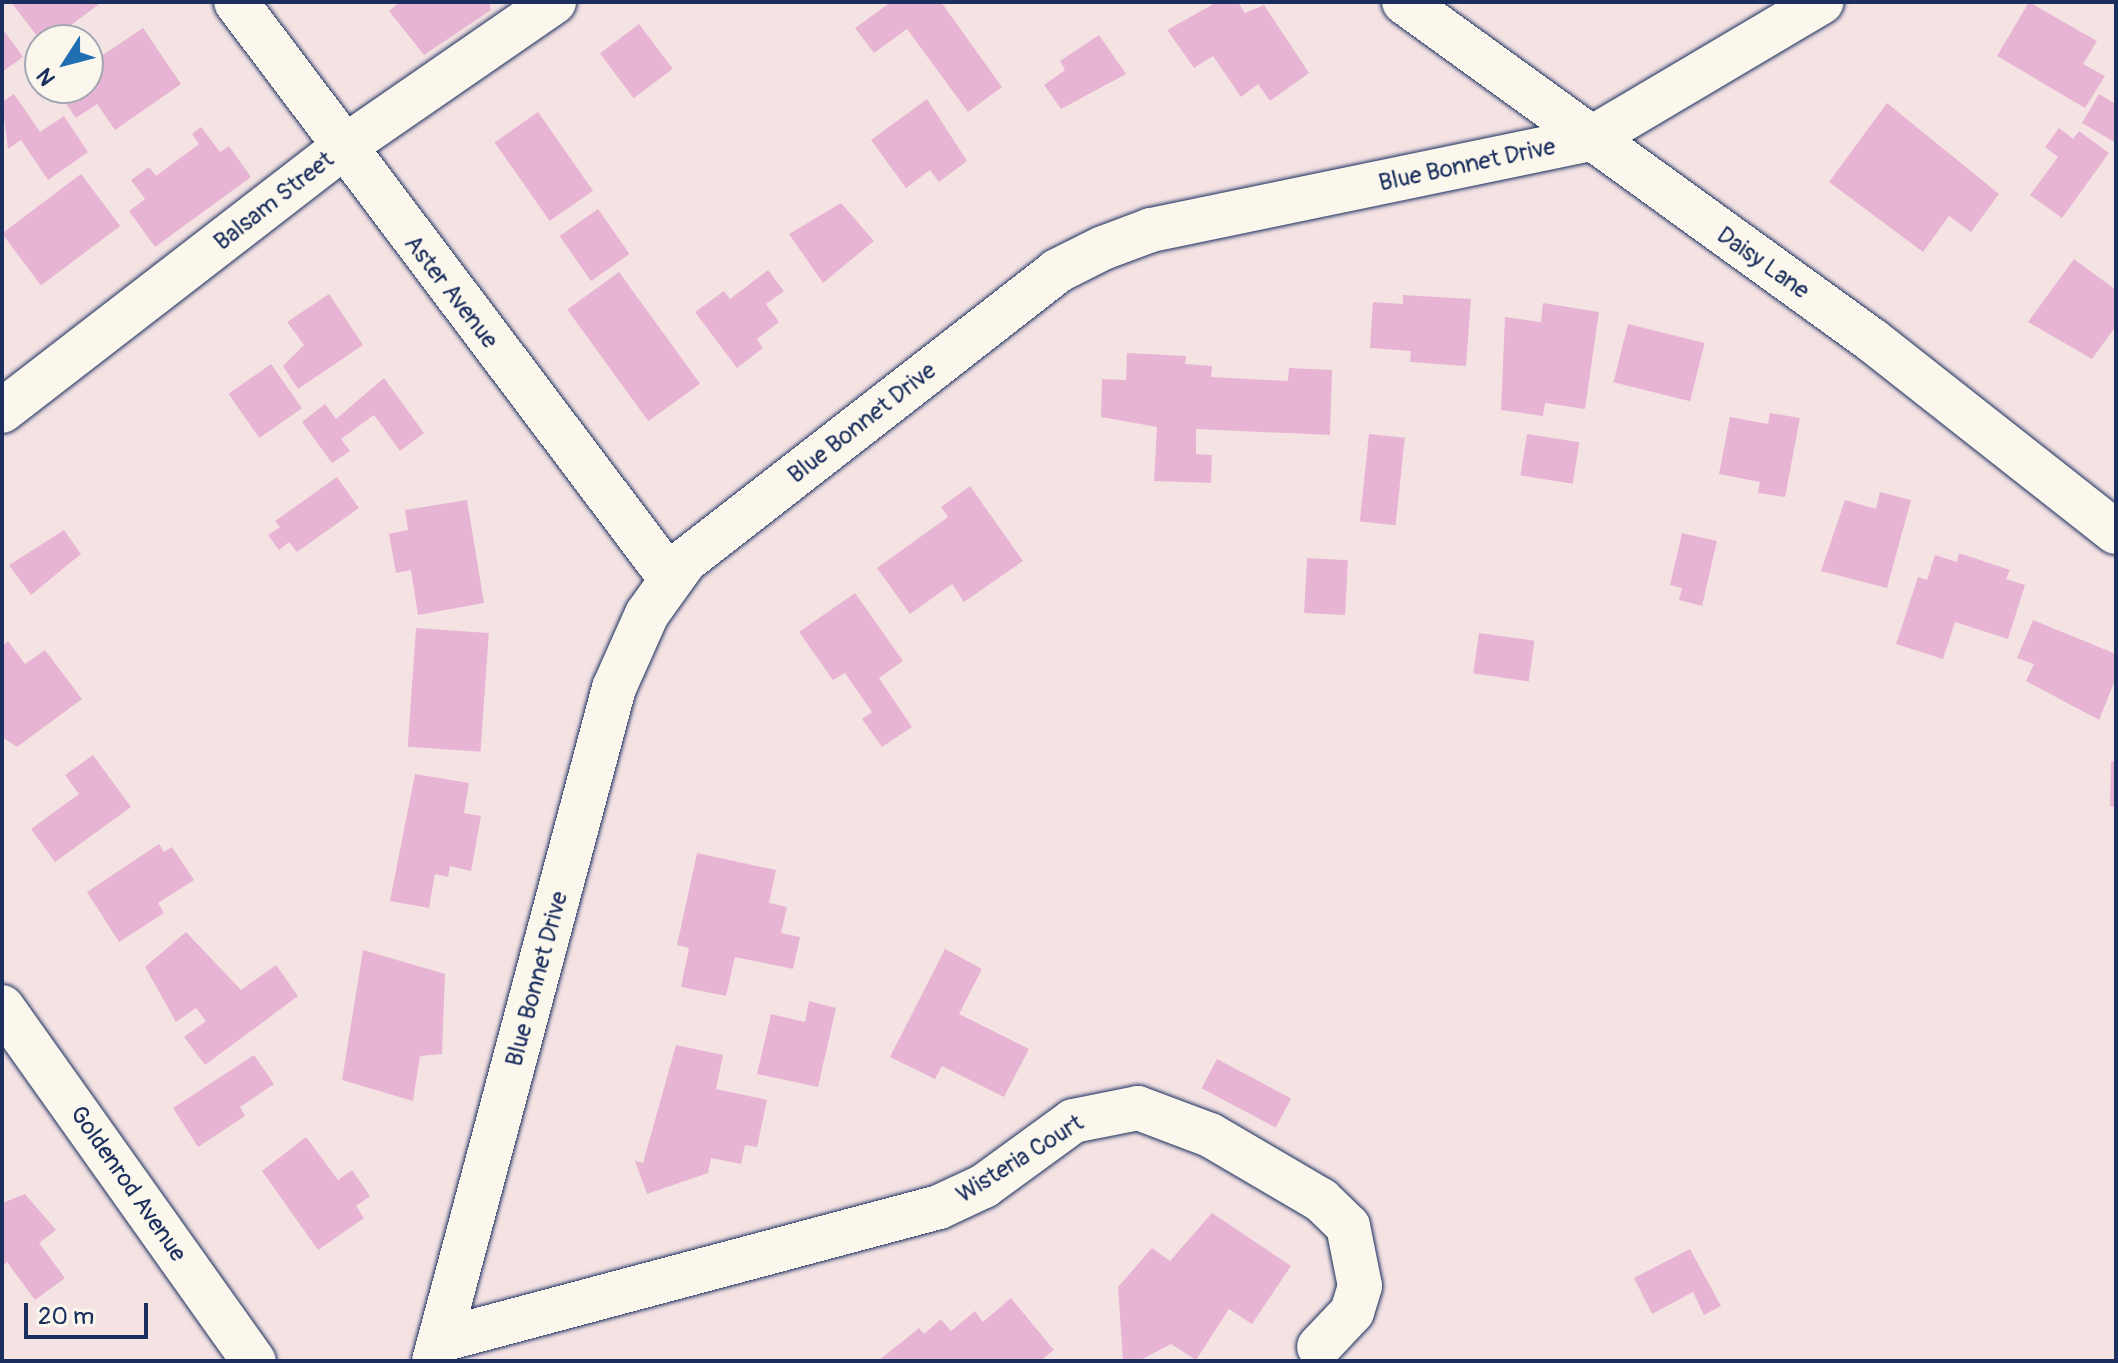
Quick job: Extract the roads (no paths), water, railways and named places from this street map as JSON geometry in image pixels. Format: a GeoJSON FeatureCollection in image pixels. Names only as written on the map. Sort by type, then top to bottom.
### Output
{"type":"FeatureCollection","features":[{"type":"Feature","properties":{"kind":"street","name":"Aster Avenue"},"geometry":{"type":"LineString","coordinates":[[236,2],[341,149],[671,579]]}},
{"type":"Feature","properties":{"kind":"street","name":"Balsam Street"},"geometry":{"type":"LineString","coordinates":[[2,411],[341,149],[554,2]]}},
{"type":"Feature","properties":{"kind":"street","name":"Daisy Lane"},"geometry":{"type":"LineString","coordinates":[[1404,2],[1873,341],[2116,532]]}},
{"type":"Feature","properties":{"kind":"street","name":"Blue Bonnet Drive"},"geometry":{"type":"LineString","coordinates":[[437,1350],[614,688],[647,614],[671,579],[1057,271],[1103,248],[1151,230],[1590,139],[1822,2]]}},
{"type":"Feature","properties":{"kind":"street","name":"Goldenrod Avenue"},"geometry":{"type":"LineString","coordinates":[[2,1007],[254,1361]]}},
{"type":"Feature","properties":{"kind":"street","name":"Wisteria Court"},"geometry":{"type":"LineString","coordinates":[[437,1350],[939,1207],[984,1186],[1073,1121],[1138,1108],[1210,1135],[1321,1200],[1348,1226],[1360,1286],[1352,1312],[1319,1347]]}}]}
